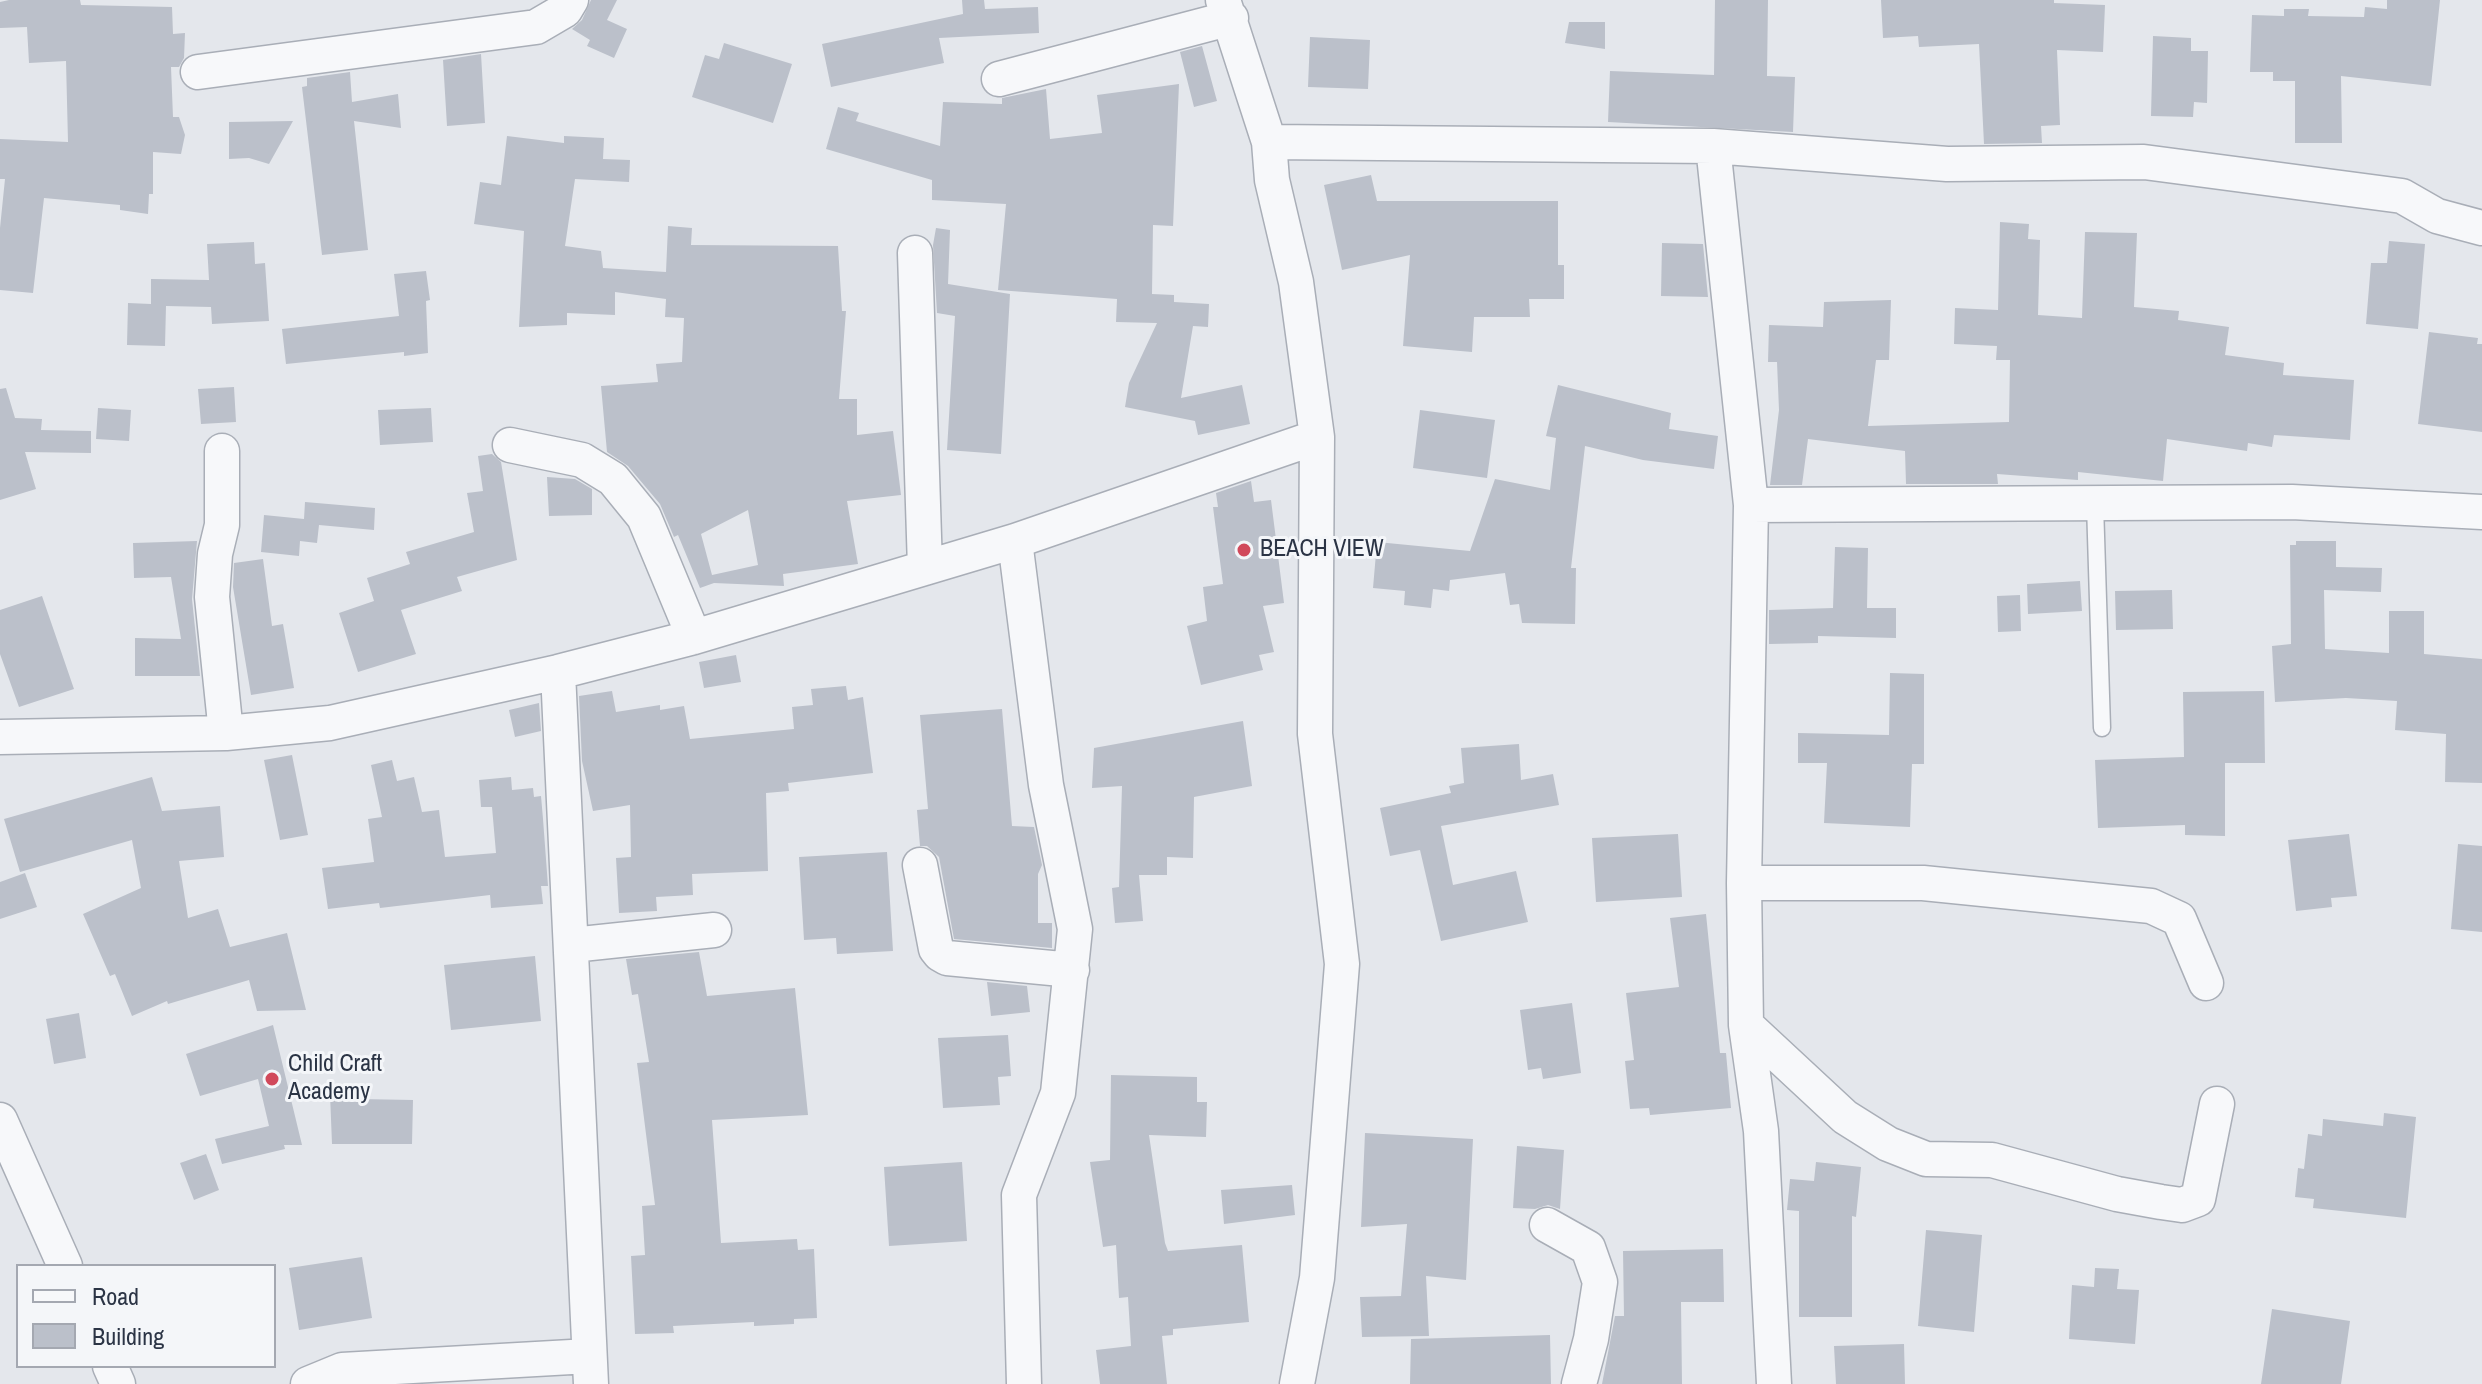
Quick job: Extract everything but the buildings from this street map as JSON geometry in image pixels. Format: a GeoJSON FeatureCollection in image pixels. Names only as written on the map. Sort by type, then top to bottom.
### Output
{"type":"FeatureCollection","features":[{"type":"Feature","properties":{"kind":"street"},"geometry":{"type":"LineString","coordinates":[[198,72],[536,27],[565,10],[571,0]]}},
{"type":"Feature","properties":{"kind":"street"},"geometry":{"type":"LineString","coordinates":[[999,79],[1227,9],[1269,142],[1272,180],[1296,282],[1317,437],[1315,734],[1342,964],[1317,1278],[1297,1384]]}},
{"type":"Feature","properties":{"kind":"street"},"geometry":{"type":"LineString","coordinates":[[1269,142],[1713,146],[1947,164],[2144,162],[2402,196],[2437,216],[2482,228]]}},
{"type":"Feature","properties":{"kind":"street"},"geometry":{"type":"LineString","coordinates":[[1713,146],[1751,505],[1744,883],[1746,1025],[1761,1131],[1774,1384]]}},
{"type":"Feature","properties":{"kind":"street"},"geometry":{"type":"LineString","coordinates":[[915,253],[925,568]]}},
{"type":"Feature","properties":{"kind":"street"},"geometry":{"type":"LineString","coordinates":[[0,737],[226,733],[330,723],[558,672],[694,637],[1015,541],[1317,437]]}},
{"type":"Feature","properties":{"kind":"street"},"geometry":{"type":"LineString","coordinates":[[510,445],[582,460],[613,479],[644,517],[694,637]]}},
{"type":"Feature","properties":{"kind":"street"},"geometry":{"type":"LineString","coordinates":[[222,451],[222,525],[215,554],[212,597],[226,733]]}},
{"type":"Feature","properties":{"kind":"street"},"geometry":{"type":"LineString","coordinates":[[1751,505],[2292,502],[2482,512]]}},
{"type":"Feature","properties":{"kind":"street"},"geometry":{"type":"LineString","coordinates":[[1015,541],[1046,785],[1075,929],[1058,1093],[1019,1195],[1024,1384]]}},
{"type":"Feature","properties":{"kind":"street"},"geometry":{"type":"LineString","coordinates":[[308,1384],[342,1370],[590,1370],[558,672]]}},
{"type":"Feature","properties":{"kind":"street"},"geometry":{"type":"LineString","coordinates":[[920,865],[936,949],[940,954],[947,958],[1072,970]]}},
{"type":"Feature","properties":{"kind":"street"},"geometry":{"type":"LineString","coordinates":[[1744,883],[1923,883],[2151,906],[2179,919],[2206,983]]}},
{"type":"Feature","properties":{"kind":"street"},"geometry":{"type":"LineString","coordinates":[[572,945],[714,930]]}},
{"type":"Feature","properties":{"kind":"street"},"geometry":{"type":"LineString","coordinates":[[1746,1025],[1845,1117],[1888,1144],[1926,1159],[1992,1160],[2117,1194],[2161,1202],[2182,1205],[2198,1199],[2217,1104]]}},
{"type":"Feature","properties":{"kind":"street"},"geometry":{"type":"LineString","coordinates":[[0,1120],[64,1264]]}},
{"type":"Feature","properties":{"kind":"street"},"geometry":{"type":"LineString","coordinates":[[1547,1225],[1588,1248],[1600,1282],[1591,1339],[1579,1384]]}},
{"type":"Feature","properties":{"kind":"lane"},"geometry":{"type":"LineString","coordinates":[[2095,504],[2102,728]]}},
{"type":"Feature","properties":{"kind":"place","name":"BEACH VIEW"},"geometry":{"type":"Point","coordinates":[1244,550]}},
{"type":"Feature","properties":{"kind":"place","name":"Child Craft Academy"},"geometry":{"type":"Point","coordinates":[272,1079]}}]}
